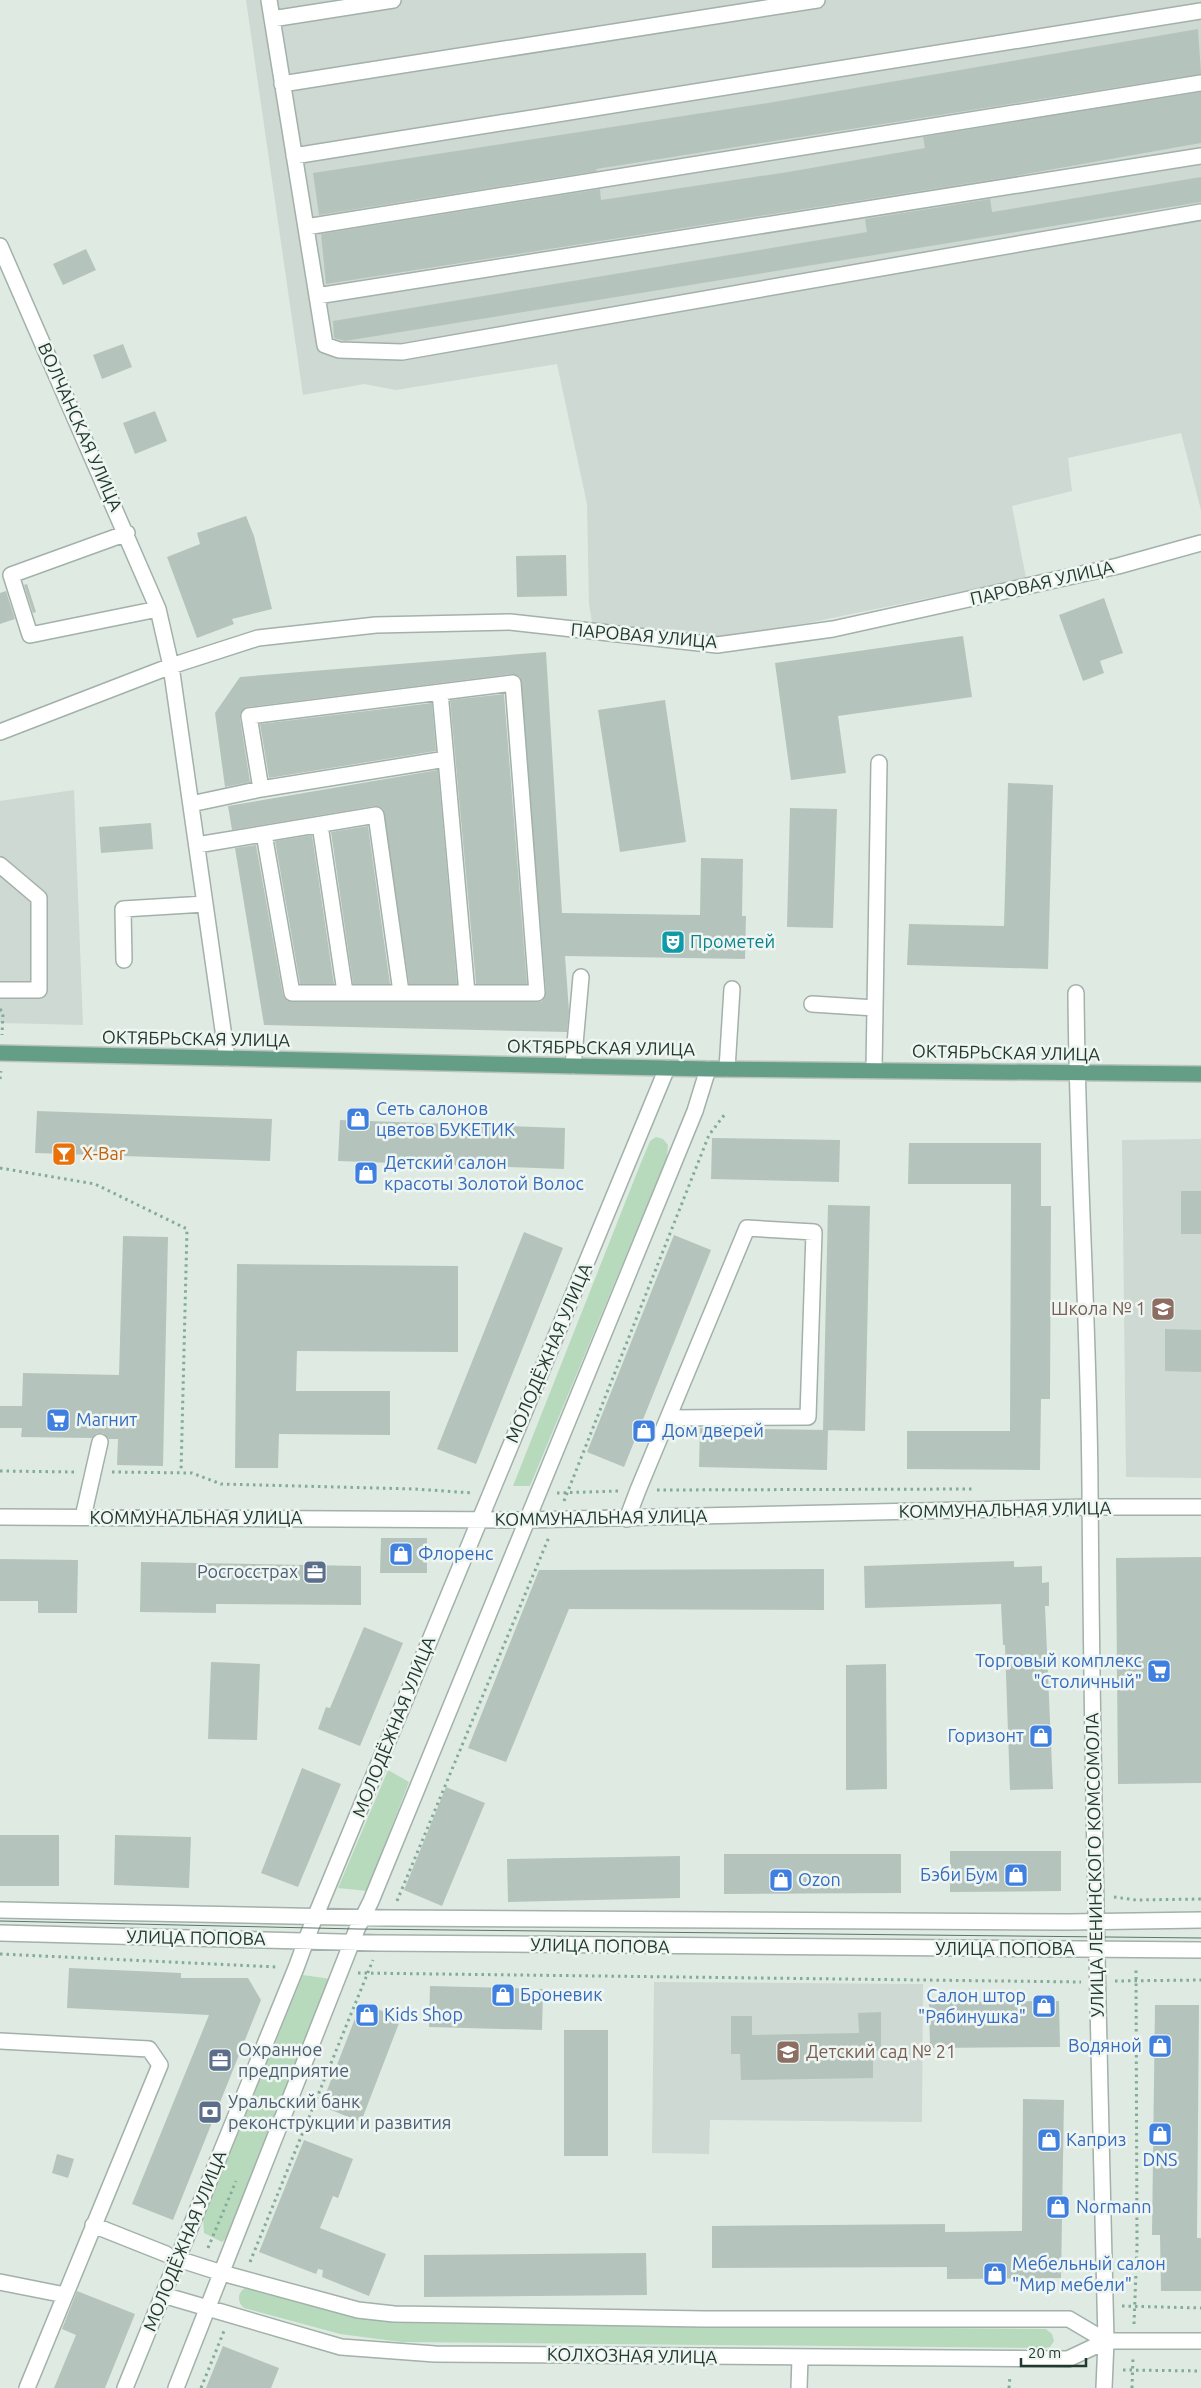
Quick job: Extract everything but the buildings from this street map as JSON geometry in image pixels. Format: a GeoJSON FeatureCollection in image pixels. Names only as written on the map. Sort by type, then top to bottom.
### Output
{"type":"FeatureCollection","features":[{"type":"Feature","properties":{"kind":"main road","name":"ОКТЯБРЬСКАЯ УЛИЦА"},"geometry":{"type":"LineString","coordinates":[[0,1053],[708,1069],[874,1069],[1201,1074]]}},
{"type":"Feature","properties":{"kind":"street"},"geometry":{"type":"LineString","coordinates":[[268,0],[325,344],[339,350],[402,352],[1201,212]]}},
{"type":"Feature","properties":{"kind":"street"},"geometry":{"type":"LineString","coordinates":[[272,19],[394,0]]}},
{"type":"Feature","properties":{"kind":"street"},"geometry":{"type":"LineString","coordinates":[[282,84],[817,0]]}},
{"type":"Feature","properties":{"kind":"street"},"geometry":{"type":"LineString","coordinates":[[294,156],[1201,11]]}},
{"type":"Feature","properties":{"kind":"street"},"geometry":{"type":"LineString","coordinates":[[306,227],[1201,82]]}},
{"type":"Feature","properties":{"kind":"street"},"geometry":{"type":"LineString","coordinates":[[317,296],[1201,156]]}},
{"type":"Feature","properties":{"kind":"street","name":"ВОЛЧАНСКАЯ УЛИЦА"},"geometry":{"type":"LineString","coordinates":[[0,246],[127,533],[158,609],[171,666],[227,1058]]}},
{"type":"Feature","properties":{"kind":"street"},"geometry":{"type":"LineString","coordinates":[[127,533],[11,575],[30,634],[158,609]]}},
{"type":"Feature","properties":{"kind":"street","name":"ПАРОВАЯ УЛИЦА"},"geometry":{"type":"LineString","coordinates":[[0,732],[171,666],[258,638],[376,625],[510,622],[717,646],[833,629],[1118,566],[1201,543]]}},
{"type":"Feature","properties":{"kind":"street"},"geometry":{"type":"LineString","coordinates":[[261,789],[249,716],[513,683],[538,993],[292,993],[264,834]]}},
{"type":"Feature","properties":{"kind":"street"},"geometry":{"type":"LineString","coordinates":[[440,692],[467,993]]}},
{"type":"Feature","properties":{"kind":"street"},"geometry":{"type":"LineString","coordinates":[[191,804],[261,789],[446,759]]}},
{"type":"Feature","properties":{"kind":"street"},"geometry":{"type":"LineString","coordinates":[[874,1069],[878,763]]}},
{"type":"Feature","properties":{"kind":"street"},"geometry":{"type":"LineString","coordinates":[[197,845],[376,815],[401,992]]}},
{"type":"Feature","properties":{"kind":"street"},"geometry":{"type":"LineString","coordinates":[[320,825],[345,992]]}},
{"type":"Feature","properties":{"kind":"street"},"geometry":{"type":"LineString","coordinates":[[0,865],[39,898],[39,990],[0,990]]}},
{"type":"Feature","properties":{"kind":"street"},"geometry":{"type":"LineString","coordinates":[[124,960],[123,909],[205,904]]}},
{"type":"Feature","properties":{"kind":"street"},"geometry":{"type":"LineString","coordinates":[[574,1066],[581,977]]}},
{"type":"Feature","properties":{"kind":"street"},"geometry":{"type":"LineString","coordinates":[[727,1069],[732,989]]}},
{"type":"Feature","properties":{"kind":"street","name":"УЛИЦА ЛЕНИНСКОГО КОМСОМОЛА"},"geometry":{"type":"LineString","coordinates":[[1076,993],[1076,1073],[1090,1507],[1096,1922],[1106,2341],[1104,2388]]}},
{"type":"Feature","properties":{"kind":"street"},"geometry":{"type":"LineString","coordinates":[[812,1004],[875,1008]]}},
{"type":"Feature","properties":{"kind":"street","name":"МОЛОДЁЖНАЯ УЛИЦА"},"geometry":{"type":"LineString","coordinates":[[126,2388],[163,2295],[172,2256],[185,2240],[296,1968],[315,1916],[667,1068]]}},
{"type":"Feature","properties":{"kind":"street"},"geometry":{"type":"LineString","coordinates":[[176,2388],[362,1917],[695,1110],[708,1069]]}},
{"type":"Feature","properties":{"kind":"street"},"geometry":{"type":"LineString","coordinates":[[627,1519],[638,1490],[747,1228],[814,1232],[808,1417],[668,1418]]}},
{"type":"Feature","properties":{"kind":"street"},"geometry":{"type":"LineString","coordinates":[[83,1517],[100,1442]]}},
{"type":"Feature","properties":{"kind":"street","name":"КОММУНАЛЬНАЯ УЛИЦА"},"geometry":{"type":"LineString","coordinates":[[0,1517],[556,1520],[1090,1507],[1201,1507]]}},
{"type":"Feature","properties":{"kind":"street","name":"УЛИЦА ПОПОВА"},"geometry":{"type":"LineString","coordinates":[[0,1910],[389,1918],[1096,1922],[1201,1920]]}},
{"type":"Feature","properties":{"kind":"street","name":"УЛИЦА ПОПОВА"},"geometry":{"type":"LineString","coordinates":[[0,1933],[379,1943],[1201,1950]]}},
{"type":"Feature","properties":{"kind":"street"},"geometry":{"type":"LineString","coordinates":[[0,2041],[148,2049],[160,2065],[27,2388]]}},
{"type":"Feature","properties":{"kind":"street"},"geometry":{"type":"LineString","coordinates":[[93,2225],[172,2256],[222,2273],[358,2310],[394,2314],[704,2319],[1069,2319],[1106,2341]]}},
{"type":"Feature","properties":{"kind":"street"},"geometry":{"type":"LineString","coordinates":[[0,2282],[65,2295]]}},
{"type":"Feature","properties":{"kind":"street","name":"КОЛХОЗНАЯ УЛИЦА"},"geometry":{"type":"LineString","coordinates":[[163,2295],[341,2347],[435,2354],[800,2358],[1068,2358],[1106,2341],[1201,2341]]}},
{"type":"Feature","properties":{"kind":"street"},"geometry":{"type":"LineString","coordinates":[[799,2388],[800,2358]]}},
{"type":"Feature","properties":{"kind":"path"},"geometry":{"type":"LineString","coordinates":[[389,1918],[556,1520],[709,1135],[725,1114]]}},
{"type":"Feature","properties":{"kind":"path"},"geometry":{"type":"LineString","coordinates":[[0,1168],[95,1184],[187,1229],[181,1472]]}},
{"type":"Feature","properties":{"kind":"path"},"geometry":{"type":"LineString","coordinates":[[0,1471],[192,1472],[220,1484],[415,1488],[490,1494]]}},
{"type":"Feature","properties":{"kind":"path"},"geometry":{"type":"LineString","coordinates":[[537,1493],[638,1490],[982,1489]]}},
{"type":"Feature","properties":{"kind":"path"},"geometry":{"type":"LineString","coordinates":[[1136,1900],[1136,1922]]}},
{"type":"Feature","properties":{"kind":"path"},"geometry":{"type":"LineString","coordinates":[[243,2278],[379,1943]]}},
{"type":"Feature","properties":{"kind":"path"},"geometry":{"type":"LineString","coordinates":[[1132,2388],[1137,2247],[1136,1950]]}},
{"type":"Feature","properties":{"kind":"path"},"geometry":{"type":"LineString","coordinates":[[0,1954],[296,1968]]}},
{"type":"Feature","properties":{"kind":"path"},"geometry":{"type":"LineString","coordinates":[[341,1972],[367,1974],[1098,1982],[1201,1980]]}},
{"type":"Feature","properties":{"kind":"path"},"geometry":{"type":"LineString","coordinates":[[185,2240],[258,2266]]}},
{"type":"Feature","properties":{"kind":"path"},"geometry":{"type":"LineString","coordinates":[[1105,2305],[1201,2308]]}},
{"type":"Feature","properties":{"kind":"path"},"geometry":{"type":"LineString","coordinates":[[201,2388],[230,2315]]}},
{"type":"Feature","properties":{"kind":"path"},"geometry":{"type":"LineString","coordinates":[[1132,2370],[1201,2371]]}},
{"type":"Feature","properties":{"kind":"shaded area"},"geometry":{"type":"Polygon","coordinates":[[[246,0],[1201,0],[1201,510],[1181,433],[1068,458],[1072,491],[1012,506],[1026,578],[808,623],[720,637],[611,635],[592,622],[589,604],[587,504],[557,364],[396,390],[364,384],[303,395],[246,0]]]}},
{"type":"Feature","properties":{"kind":"shaded area"},"geometry":{"type":"Polygon","coordinates":[[[74,790],[83,1025],[0,1023],[0,801],[74,790]]]}},
{"type":"Feature","properties":{"kind":"shaded area","name":"Школа № 1"},"geometry":{"type":"Polygon","coordinates":[[[1201,1139],[1201,1478],[1126,1477],[1122,1140],[1201,1139]]]}},
{"type":"Feature","properties":{"kind":"shaded area","name":"Детский сад № 21"},"geometry":{"type":"Polygon","coordinates":[[[654,1982],[923,1984],[922,2122],[710,2120],[709,2154],[652,2153],[654,1982]]]}},
{"type":"Feature","properties":{"kind":"green space"},"geometry":{"type":"Polygon","coordinates":[[[656,1137],[663,1139],[668,1145],[667,1157],[530,1486],[513,1486],[640,1165],[650,1141],[656,1137]]]}},
{"type":"Feature","properties":{"kind":"green space"},"geometry":{"type":"Polygon","coordinates":[[[388,1770],[409,1782],[367,1891],[338,1888],[388,1770]]]}},
{"type":"Feature","properties":{"kind":"green space"},"geometry":{"type":"Polygon","coordinates":[[[303,1975],[331,1979],[232,2233],[222,2242],[204,2233],[203,2218],[303,1975]]]}},
{"type":"Feature","properties":{"kind":"green space"},"geometry":{"type":"Polygon","coordinates":[[[245,2288],[350,2316],[403,2323],[1046,2329],[1052,2334],[1054,2341],[1050,2347],[1045,2348],[401,2342],[340,2334],[244,2308],[239,2298],[240,2292],[245,2288]]]}},
{"type":"Feature","properties":{"kind":"tram line"},"geometry":{"type":"LineString","coordinates":[[0,1921],[357,1929],[1201,1938]]}},
{"type":"Feature","properties":{"kind":"place","name":"Прометей"},"geometry":{"type":"Point","coordinates":[673,942]}},
{"type":"Feature","properties":{"kind":"place","name":"Сеть салонов цветов БУКЕТИК"},"geometry":{"type":"Point","coordinates":[358,1119]}},
{"type":"Feature","properties":{"kind":"place","name":"X-Bar"},"geometry":{"type":"Point","coordinates":[64,1154]}},
{"type":"Feature","properties":{"kind":"place","name":"Детский салон красоты Золотой Волос"},"geometry":{"type":"Point","coordinates":[366,1173]}},
{"type":"Feature","properties":{"kind":"place","name":"Школа № 1"},"geometry":{"type":"Point","coordinates":[1163,1309]}},
{"type":"Feature","properties":{"kind":"place","name":"Магнит"},"geometry":{"type":"Point","coordinates":[58,1420]}},
{"type":"Feature","properties":{"kind":"place","name":"Дом дверей"},"geometry":{"type":"Point","coordinates":[644,1431]}},
{"type":"Feature","properties":{"kind":"place","name":"Флоренс"},"geometry":{"type":"Point","coordinates":[401,1554]}},
{"type":"Feature","properties":{"kind":"place","name":"Росгосстрах"},"geometry":{"type":"Point","coordinates":[315,1572]}},
{"type":"Feature","properties":{"kind":"place","name":"Торговый комплекс \"Столичный\""},"geometry":{"type":"Point","coordinates":[1159,1671]}},
{"type":"Feature","properties":{"kind":"place","name":"Горизонт"},"geometry":{"type":"Point","coordinates":[1041,1736]}},
{"type":"Feature","properties":{"kind":"place","name":"Бэби Бум"},"geometry":{"type":"Point","coordinates":[1016,1875]}},
{"type":"Feature","properties":{"kind":"place","name":"Ozon"},"geometry":{"type":"Point","coordinates":[781,1880]}},
{"type":"Feature","properties":{"kind":"place","name":"Броневик"},"geometry":{"type":"Point","coordinates":[503,1995]}},
{"type":"Feature","properties":{"kind":"place","name":"Салон штор \"Рябинушка\""},"geometry":{"type":"Point","coordinates":[1044,2006]}},
{"type":"Feature","properties":{"kind":"place","name":"Kids Shop"},"geometry":{"type":"Point","coordinates":[367,2015]}},
{"type":"Feature","properties":{"kind":"place","name":"Водяной"},"geometry":{"type":"Point","coordinates":[1160,2046]}},
{"type":"Feature","properties":{"kind":"place","name":"Детский сад № 21"},"geometry":{"type":"Point","coordinates":[788,2052]}},
{"type":"Feature","properties":{"kind":"place","name":"Охранное предприятие"},"geometry":{"type":"Point","coordinates":[220,2060]}},
{"type":"Feature","properties":{"kind":"place","name":"Уральский банк реконструкции и развития"},"geometry":{"type":"Point","coordinates":[210,2112]}},
{"type":"Feature","properties":{"kind":"place","name":"DNS"},"geometry":{"type":"Point","coordinates":[1160,2134]}},
{"type":"Feature","properties":{"kind":"place","name":"Каприз"},"geometry":{"type":"Point","coordinates":[1049,2140]}},
{"type":"Feature","properties":{"kind":"place","name":"Normann"},"geometry":{"type":"Point","coordinates":[1058,2207]}},
{"type":"Feature","properties":{"kind":"place","name":"Мебельный салон \"Мир мебели\""},"geometry":{"type":"Point","coordinates":[995,2274]}}]}
